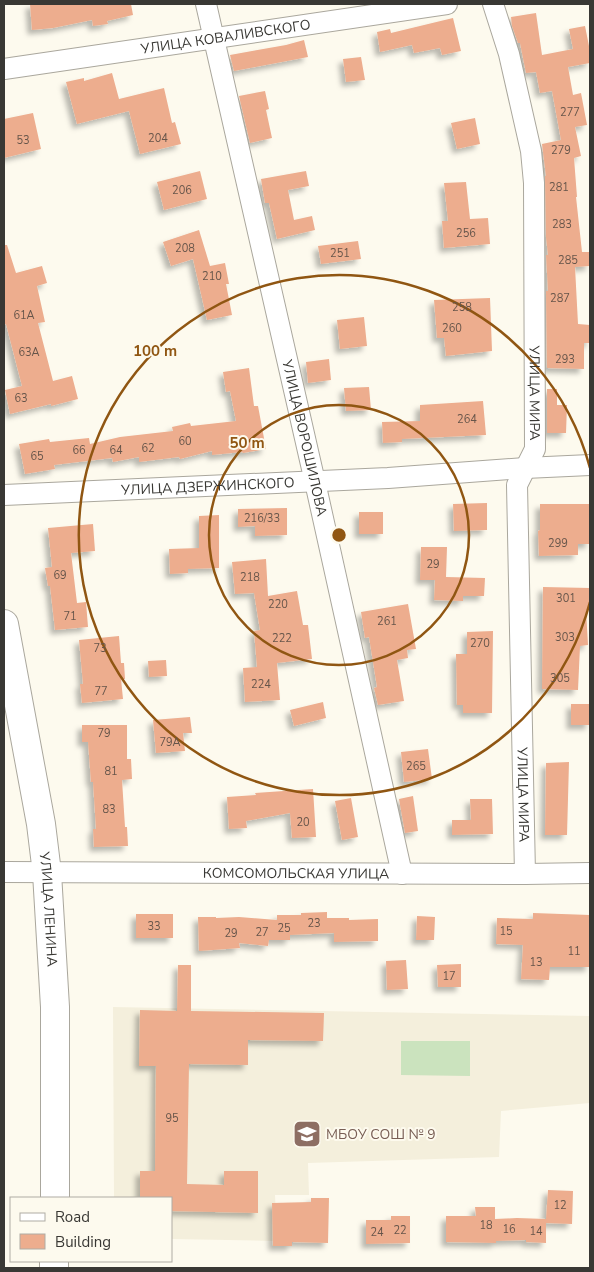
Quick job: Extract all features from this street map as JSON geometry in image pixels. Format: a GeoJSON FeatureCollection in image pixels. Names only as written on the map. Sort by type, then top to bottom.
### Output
{"type":"FeatureCollection","features":[{"type":"Feature","properties":{"kind":"street","name":"УЛИЦА ВОРОШИЛОВА"},"geometry":{"type":"LineString","coordinates":[[206,4],[402,874]]}},
{"type":"Feature","properties":{"kind":"street","name":"УЛИЦА КОВАЛИВСКОГО"},"geometry":{"type":"LineString","coordinates":[[4,69],[447,4]]}},
{"type":"Feature","properties":{"kind":"street","name":"УЛИЦА МИРА"},"geometry":{"type":"LineString","coordinates":[[493,4],[509,54],[531,151],[534,183],[534,449],[517,485],[524,874]]}},
{"type":"Feature","properties":{"kind":"street","name":"УЛИЦА ДЗЕРЖИНСКОГО"},"geometry":{"type":"LineString","coordinates":[[4,495],[315,482],[590,465]]}},
{"type":"Feature","properties":{"kind":"street","name":"УЛИЦА ЛЕНИНА"},"geometry":{"type":"LineString","coordinates":[[4,624],[41,824],[47,873],[55,1007],[54,1197]]}},
{"type":"Feature","properties":{"kind":"street","name":"КОМСОМОЛЬСКАЯ УЛИЦА"},"geometry":{"type":"LineString","coordinates":[[4,872],[590,873]]}},
{"type":"Feature","properties":{"kind":"shaded area","name":"МБОУ СОШ № 9"},"geometry":{"type":"Polygon","coordinates":[[[113,1007],[590,1016],[590,1103],[501,1111],[499,1157],[308,1163],[309,1195],[275,1195],[277,1241],[172,1239],[172,1197],[114,1197],[113,1007]]]}},
{"type":"Feature","properties":{"kind":"green space"},"geometry":{"type":"Polygon","coordinates":[[[401,1041],[470,1041],[470,1076],[401,1075],[401,1041]]]}},
{"type":"Feature","properties":{"kind":"building"},"geometry":{"type":"Polygon","coordinates":[[[30,4],[131,4],[133,15],[107,21],[108,24],[93,26],[92,20],[32,30],[30,4]]]}},
{"type":"Feature","properties":{"kind":"building"},"geometry":{"type":"Polygon","coordinates":[[[536,13],[542,55],[573,49],[569,29],[585,26],[590,51],[590,63],[568,67],[573,95],[581,93],[587,125],[575,127],[581,156],[574,158],[582,252],[589,252],[590,264],[590,266],[575,267],[578,324],[590,325],[590,343],[584,343],[584,369],[547,368],[546,291],[548,291],[546,255],[548,255],[546,237],[546,176],[542,144],[561,140],[552,91],[540,93],[536,72],[526,73],[520,43],[518,43],[512,26],[511,17],[536,13]]]}},
{"type":"Feature","properties":{"kind":"building"},"geometry":{"type":"Polygon","coordinates":[[[453,18],[461,51],[442,55],[440,48],[414,53],[412,45],[380,52],[377,32],[390,29],[391,33],[453,18]]]}},
{"type":"Feature","properties":{"kind":"building"},"geometry":{"type":"Polygon","coordinates":[[[304,40],[308,57],[234,71],[230,55],[304,40]]]}},
{"type":"Feature","properties":{"kind":"building"},"geometry":{"type":"Polygon","coordinates":[[[361,57],[365,80],[346,82],[343,59],[361,57]]]}},
{"type":"Feature","properties":{"kind":"building"},"geometry":{"type":"Polygon","coordinates":[[[112,73],[119,99],[164,88],[172,123],[175,122],[181,144],[140,154],[129,111],[77,124],[66,82],[84,78],[84,81],[112,73]]]}},
{"type":"Feature","properties":{"kind":"building"},"geometry":{"type":"Polygon","coordinates":[[[265,91],[269,109],[266,110],[272,138],[250,143],[239,96],[265,91]]]}},
{"type":"Feature","properties":{"kind":"building"},"geometry":{"type":"Polygon","coordinates":[[[33,113],[41,149],[4,158],[4,119],[33,113]]]}},
{"type":"Feature","properties":{"kind":"building"},"geometry":{"type":"Polygon","coordinates":[[[475,118],[480,144],[457,149],[451,123],[475,118]]]}},
{"type":"Feature","properties":{"kind":"building"},"geometry":{"type":"Polygon","coordinates":[[[200,171],[207,199],[164,210],[157,182],[200,171]]]}},
{"type":"Feature","properties":{"kind":"building"},"geometry":{"type":"Polygon","coordinates":[[[306,171],[309,186],[288,190],[294,220],[312,216],[315,230],[277,239],[269,203],[265,203],[261,179],[306,171]]]}},
{"type":"Feature","properties":{"kind":"building"},"geometry":{"type":"Polygon","coordinates":[[[466,182],[470,219],[488,218],[490,244],[444,248],[442,221],[448,221],[444,183],[466,182]]]}},
{"type":"Feature","properties":{"kind":"building"},"geometry":{"type":"Polygon","coordinates":[[[199,230],[210,266],[225,263],[229,284],[226,284],[232,315],[207,320],[193,259],[171,266],[163,242],[199,230]]]}},
{"type":"Feature","properties":{"kind":"building"},"geometry":{"type":"Polygon","coordinates":[[[358,241],[361,259],[321,264],[318,246],[358,241]]]}},
{"type":"Feature","properties":{"kind":"building"},"geometry":{"type":"Polygon","coordinates":[[[4,245],[7,245],[16,273],[42,266],[47,283],[37,286],[45,322],[38,323],[53,381],[72,376],[78,399],[10,414],[5,390],[22,386],[6,324],[4,325],[4,245]]]}},
{"type":"Feature","properties":{"kind":"building"},"geometry":{"type":"Polygon","coordinates":[[[490,298],[492,351],[446,356],[444,338],[437,338],[434,300],[490,298]]]}},
{"type":"Feature","properties":{"kind":"building"},"geometry":{"type":"Polygon","coordinates":[[[364,317],[367,346],[340,349],[337,320],[364,317]]]}},
{"type":"Feature","properties":{"kind":"building"},"geometry":{"type":"Polygon","coordinates":[[[329,359],[331,380],[308,383],[306,362],[329,359]]]}},
{"type":"Feature","properties":{"kind":"building"},"geometry":{"type":"Polygon","coordinates":[[[249,368],[254,406],[258,406],[266,449],[212,455],[212,451],[180,459],[179,457],[139,462],[139,457],[113,462],[112,458],[54,465],[55,469],[25,474],[19,444],[49,439],[50,442],[89,438],[90,444],[120,437],[173,431],[172,427],[190,423],[191,426],[236,421],[230,391],[226,392],[223,372],[249,368]]]}},
{"type":"Feature","properties":{"kind":"building"},"geometry":{"type":"Polygon","coordinates":[[[369,387],[371,410],[346,411],[344,388],[369,387]]]}},
{"type":"Feature","properties":{"kind":"building"},"geometry":{"type":"Polygon","coordinates":[[[547,389],[557,389],[557,405],[567,405],[566,433],[547,433],[547,389]]]}},
{"type":"Feature","properties":{"kind":"building"},"geometry":{"type":"Polygon","coordinates":[[[483,401],[486,435],[402,439],[402,442],[383,443],[382,422],[420,421],[420,405],[483,401]]]}},
{"type":"Feature","properties":{"kind":"building"},"geometry":{"type":"Polygon","coordinates":[[[487,503],[487,530],[454,531],[453,504],[487,503]]]}},
{"type":"Feature","properties":{"kind":"building"},"geometry":{"type":"Polygon","coordinates":[[[540,504],[590,504],[590,544],[578,544],[578,555],[539,556],[540,504]]]}},
{"type":"Feature","properties":{"kind":"building"},"geometry":{"type":"Polygon","coordinates":[[[287,508],[287,535],[255,536],[255,526],[238,527],[238,509],[287,508]]]}},
{"type":"Feature","properties":{"kind":"building"},"geometry":{"type":"Polygon","coordinates":[[[359,512],[383,512],[383,534],[359,534],[359,512]]]}},
{"type":"Feature","properties":{"kind":"building"},"geometry":{"type":"Polygon","coordinates":[[[219,515],[219,568],[188,569],[188,573],[170,574],[169,549],[199,548],[199,516],[219,515]]]}},
{"type":"Feature","properties":{"kind":"building"},"geometry":{"type":"Polygon","coordinates":[[[93,524],[95,551],[71,553],[77,603],[86,602],[88,627],[55,630],[50,586],[48,586],[45,568],[52,567],[48,528],[93,524]]]}},
{"type":"Feature","properties":{"kind":"building"},"geometry":{"type":"Polygon","coordinates":[[[421,547],[447,547],[446,577],[485,578],[484,596],[463,596],[463,601],[434,600],[435,580],[420,580],[421,547]]]}},
{"type":"Feature","properties":{"kind":"building"},"geometry":{"type":"Polygon","coordinates":[[[266,559],[268,596],[297,591],[303,625],[308,625],[312,659],[277,663],[280,700],[245,702],[243,668],[257,667],[254,631],[260,630],[254,593],[235,594],[232,562],[266,559]]]}},
{"type":"Feature","properties":{"kind":"building"},"geometry":{"type":"Polygon","coordinates":[[[543,587],[590,588],[590,610],[586,610],[588,645],[580,646],[578,690],[542,689],[543,587]]]}},
{"type":"Feature","properties":{"kind":"building"},"geometry":{"type":"Polygon","coordinates":[[[408,604],[416,649],[407,650],[408,658],[397,660],[404,701],[378,705],[374,688],[377,687],[369,637],[365,638],[361,612],[408,604]]]}},
{"type":"Feature","properties":{"kind":"building"},"geometry":{"type":"Polygon","coordinates":[[[493,631],[492,713],[463,713],[463,705],[457,705],[456,654],[467,654],[467,632],[493,631]]]}},
{"type":"Feature","properties":{"kind":"building"},"geometry":{"type":"Polygon","coordinates":[[[119,636],[121,663],[124,663],[125,679],[121,679],[123,699],[82,703],[80,684],[83,684],[79,640],[119,636]]]}},
{"type":"Feature","properties":{"kind":"building"},"geometry":{"type":"Polygon","coordinates":[[[166,660],[167,676],[149,677],[148,661],[166,660]]]}},
{"type":"Feature","properties":{"kind":"building"},"geometry":{"type":"Polygon","coordinates":[[[323,702],[326,718],[294,726],[290,710],[323,702]]]}},
{"type":"Feature","properties":{"kind":"building"},"geometry":{"type":"Polygon","coordinates":[[[571,704],[590,704],[590,725],[571,725],[571,704]]]}},
{"type":"Feature","properties":{"kind":"building"},"geometry":{"type":"Polygon","coordinates":[[[190,717],[192,733],[183,733],[185,751],[156,753],[153,720],[190,717]]]}},
{"type":"Feature","properties":{"kind":"building"},"geometry":{"type":"Polygon","coordinates":[[[82,725],[127,725],[127,759],[131,759],[132,779],[122,780],[128,846],[94,847],[93,829],[96,829],[93,782],[91,782],[88,742],[82,742],[82,725]]]}},
{"type":"Feature","properties":{"kind":"building"},"geometry":{"type":"Polygon","coordinates":[[[428,749],[432,779],[404,782],[401,752],[428,749]]]}},
{"type":"Feature","properties":{"kind":"building"},"geometry":{"type":"Polygon","coordinates":[[[569,762],[567,835],[545,835],[546,763],[569,762]]]}},
{"type":"Feature","properties":{"kind":"building"},"geometry":{"type":"Polygon","coordinates":[[[313,789],[316,837],[292,838],[290,813],[246,821],[247,828],[229,829],[227,797],[313,789]]]}},
{"type":"Feature","properties":{"kind":"building"},"geometry":{"type":"Polygon","coordinates":[[[413,796],[418,831],[405,833],[399,799],[413,796]]]}},
{"type":"Feature","properties":{"kind":"building"},"geometry":{"type":"Polygon","coordinates":[[[351,798],[358,837],[342,840],[335,801],[351,798]]]}},
{"type":"Feature","properties":{"kind":"building"},"geometry":{"type":"Polygon","coordinates":[[[470,799],[492,799],[493,834],[452,835],[452,820],[471,820],[470,799]]]}},
{"type":"Feature","properties":{"kind":"building"},"geometry":{"type":"Polygon","coordinates":[[[327,912],[327,918],[349,918],[349,920],[378,919],[378,941],[334,942],[334,933],[290,935],[290,940],[269,940],[268,946],[239,943],[240,948],[199,951],[198,917],[239,917],[277,920],[277,915],[327,912]]]}},
{"type":"Feature","properties":{"kind":"building"},"geometry":{"type":"Polygon","coordinates":[[[533,913],[590,915],[590,967],[550,967],[549,980],[521,979],[523,945],[496,944],[497,918],[533,919],[533,913]]]}},
{"type":"Feature","properties":{"kind":"building"},"geometry":{"type":"Polygon","coordinates":[[[136,914],[173,914],[173,938],[136,938],[136,914]]]}},
{"type":"Feature","properties":{"kind":"building"},"geometry":{"type":"Polygon","coordinates":[[[417,916],[435,917],[434,940],[416,940],[417,916]]]}},
{"type":"Feature","properties":{"kind":"building"},"geometry":{"type":"Polygon","coordinates":[[[406,960],[408,989],[387,990],[386,961],[406,960]]]}},
{"type":"Feature","properties":{"kind":"building"},"geometry":{"type":"Polygon","coordinates":[[[461,964],[461,987],[438,987],[437,965],[461,964]]]}},
{"type":"Feature","properties":{"kind":"building"},"geometry":{"type":"Polygon","coordinates":[[[178,965],[191,965],[191,1011],[324,1013],[323,1041],[248,1040],[248,1065],[189,1064],[187,1184],[224,1185],[224,1171],[258,1171],[258,1213],[172,1211],[172,1197],[140,1197],[140,1171],[155,1171],[156,1066],[139,1066],[140,1010],[177,1011],[178,965]]]}},
{"type":"Feature","properties":{"kind":"building"},"geometry":{"type":"Polygon","coordinates":[[[548,1190],[573,1191],[572,1224],[546,1223],[546,1243],[526,1242],[526,1240],[496,1241],[496,1243],[446,1242],[446,1216],[476,1216],[475,1207],[495,1207],[495,1219],[546,1219],[548,1190]]]}},
{"type":"Feature","properties":{"kind":"building"},"geometry":{"type":"Polygon","coordinates":[[[311,1198],[329,1198],[328,1243],[292,1242],[292,1246],[273,1246],[272,1203],[311,1202],[311,1198]]]}},
{"type":"Feature","properties":{"kind":"building"},"geometry":{"type":"Polygon","coordinates":[[[391,1216],[410,1216],[410,1243],[366,1244],[366,1220],[391,1220],[391,1216]]]}},
{"type":"Feature","properties":{"kind":"place","name":"МБОУ СОШ № 9"},"geometry":{"type":"Point","coordinates":[307,1134]}}]}
